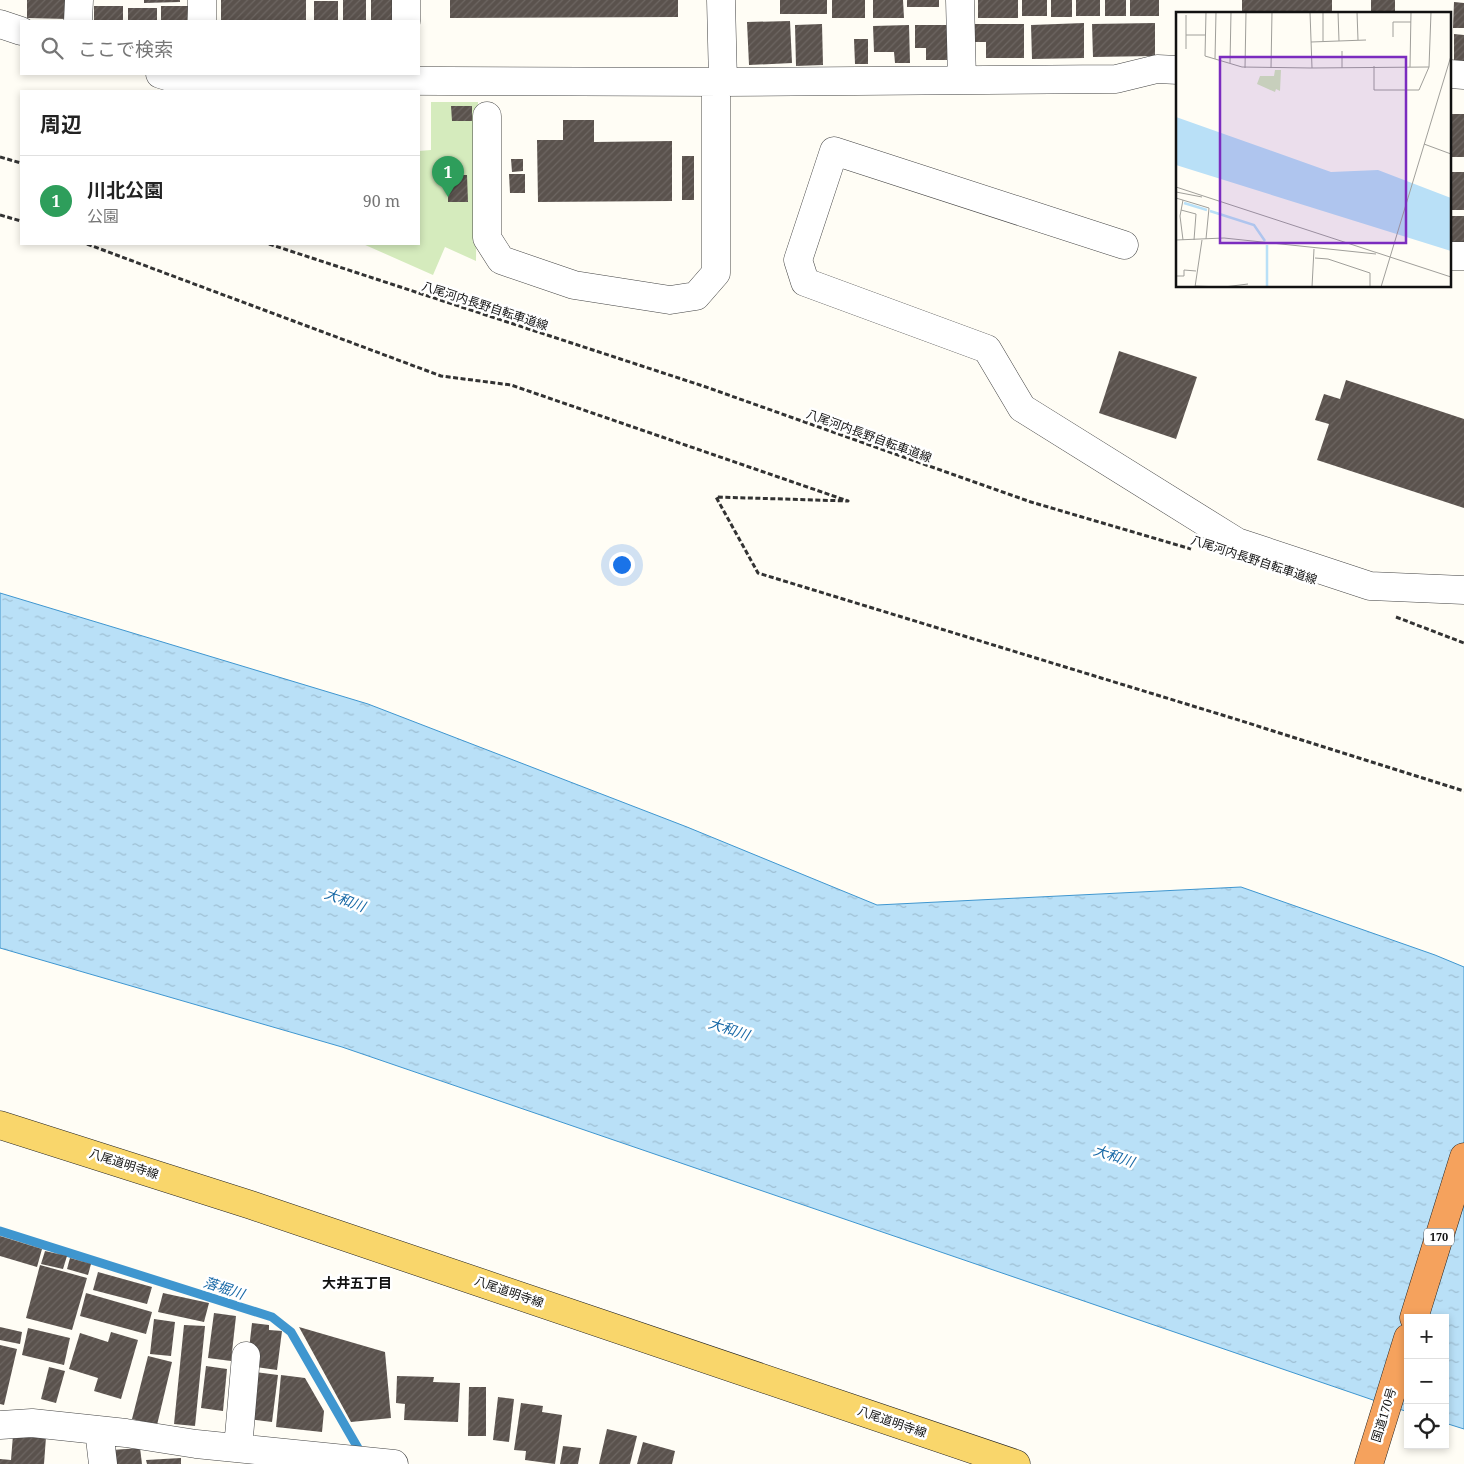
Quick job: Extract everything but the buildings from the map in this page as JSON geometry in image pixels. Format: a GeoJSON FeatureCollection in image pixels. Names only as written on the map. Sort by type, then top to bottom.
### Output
{"type":"FeatureCollection","features":[{"type":"Feature","properties":{"kind":"highway","name":"170"},"geometry":{"type":"LineString","coordinates":[[1415,1314],[1464,1157]]}},
{"type":"Feature","properties":{"kind":"highway","name":"国道170号"},"geometry":{"type":"LineString","coordinates":[[1369,1464],[1404,1351]]}},
{"type":"Feature","properties":{"kind":"main road","name":"八尾道明寺線"},"geometry":{"type":"LineString","coordinates":[[0,1125],[261,1208],[1016,1464]]}},
{"type":"Feature","properties":{"kind":"street"},"geometry":{"type":"LineString","coordinates":[[78,20],[79,0]]}},
{"type":"Feature","properties":{"kind":"street"},"geometry":{"type":"LineString","coordinates":[[202,0],[202,20]]}},
{"type":"Feature","properties":{"kind":"street"},"geometry":{"type":"LineString","coordinates":[[406,0],[406,20]]}},
{"type":"Feature","properties":{"kind":"street"},"geometry":{"type":"LineString","coordinates":[[487,116],[487,238],[501,260],[574,285],[670,300],[696,296],[716,273],[721,0]]}},
{"type":"Feature","properties":{"kind":"street"},"geometry":{"type":"LineString","coordinates":[[960,0],[962,80]]}},
{"type":"Feature","properties":{"kind":"street"},"geometry":{"type":"LineString","coordinates":[[0,24],[20,31]]}},
{"type":"Feature","properties":{"kind":"street"},"geometry":{"type":"LineString","coordinates":[[163,75],[173,78],[406,77],[720,82],[1116,79],[1157,70],[1176,70]]}},
{"type":"Feature","properties":{"kind":"street"},"geometry":{"type":"LineString","coordinates":[[1124,245],[834,151],[798,260],[805,282],[986,349],[1022,408],[1237,542],[1370,586],[1464,590]]}},
{"type":"Feature","properties":{"kind":"street"},"geometry":{"type":"LineString","coordinates":[[238,1448],[246,1356]]}},
{"type":"Feature","properties":{"kind":"street"},"geometry":{"type":"LineString","coordinates":[[0,1425],[32,1422],[126,1433],[196,1444],[386,1463]]}},
{"type":"Feature","properties":{"kind":"street"},"geometry":{"type":"LineString","coordinates":[[100,1430],[103,1464]]}},
{"type":"Feature","properties":{"kind":"path"},"geometry":{"type":"LineString","coordinates":[[0,156],[20,163]]}},
{"type":"Feature","properties":{"kind":"path"},"geometry":{"type":"LineString","coordinates":[[0,215],[20,221]]}},
{"type":"Feature","properties":{"kind":"path"},"geometry":{"type":"LineString","coordinates":[[90,245],[441,376],[511,385],[848,501],[716,498],[758,573],[1464,791]]}},
{"type":"Feature","properties":{"kind":"path","name":"八尾河内長野自転車道線"},"geometry":{"type":"LineString","coordinates":[[272,245],[703,386],[1031,502],[1200,552]]}},
{"type":"Feature","properties":{"kind":"path"},"geometry":{"type":"LineString","coordinates":[[1389,615],[1464,643]]}},
{"type":"Feature","properties":{"kind":"green space"},"geometry":{"type":"Polygon","coordinates":[[[431,102],[478,102],[476,261],[445,247],[433,275],[365,245],[420,245],[420,151],[431,150],[431,102]]]}},
{"type":"Feature","properties":{"kind":"water","name":"大和川"},"geometry":{"type":"Polygon","coordinates":[[[0,593],[368,704],[687,827],[877,905],[1241,887],[1435,955],[1464,967],[1464,1429],[1449,1424],[1449,1314],[1404,1314],[1404,1411],[342,1047],[0,948],[0,593]]]}},
{"type":"Feature","properties":{"kind":"waterway","name":"落堀川"},"geometry":{"type":"LineString","coordinates":[[0,1231],[272,1317],[291,1332],[362,1455]]}},
{"type":"Feature","properties":{"kind":"place","name":"川北公園"},"geometry":{"type":"Point","coordinates":[448,197]}},
{"type":"Feature","properties":{"kind":"district","name":"大井五丁目"},"geometry":{"type":"Point","coordinates":[357,1283]}}]}
